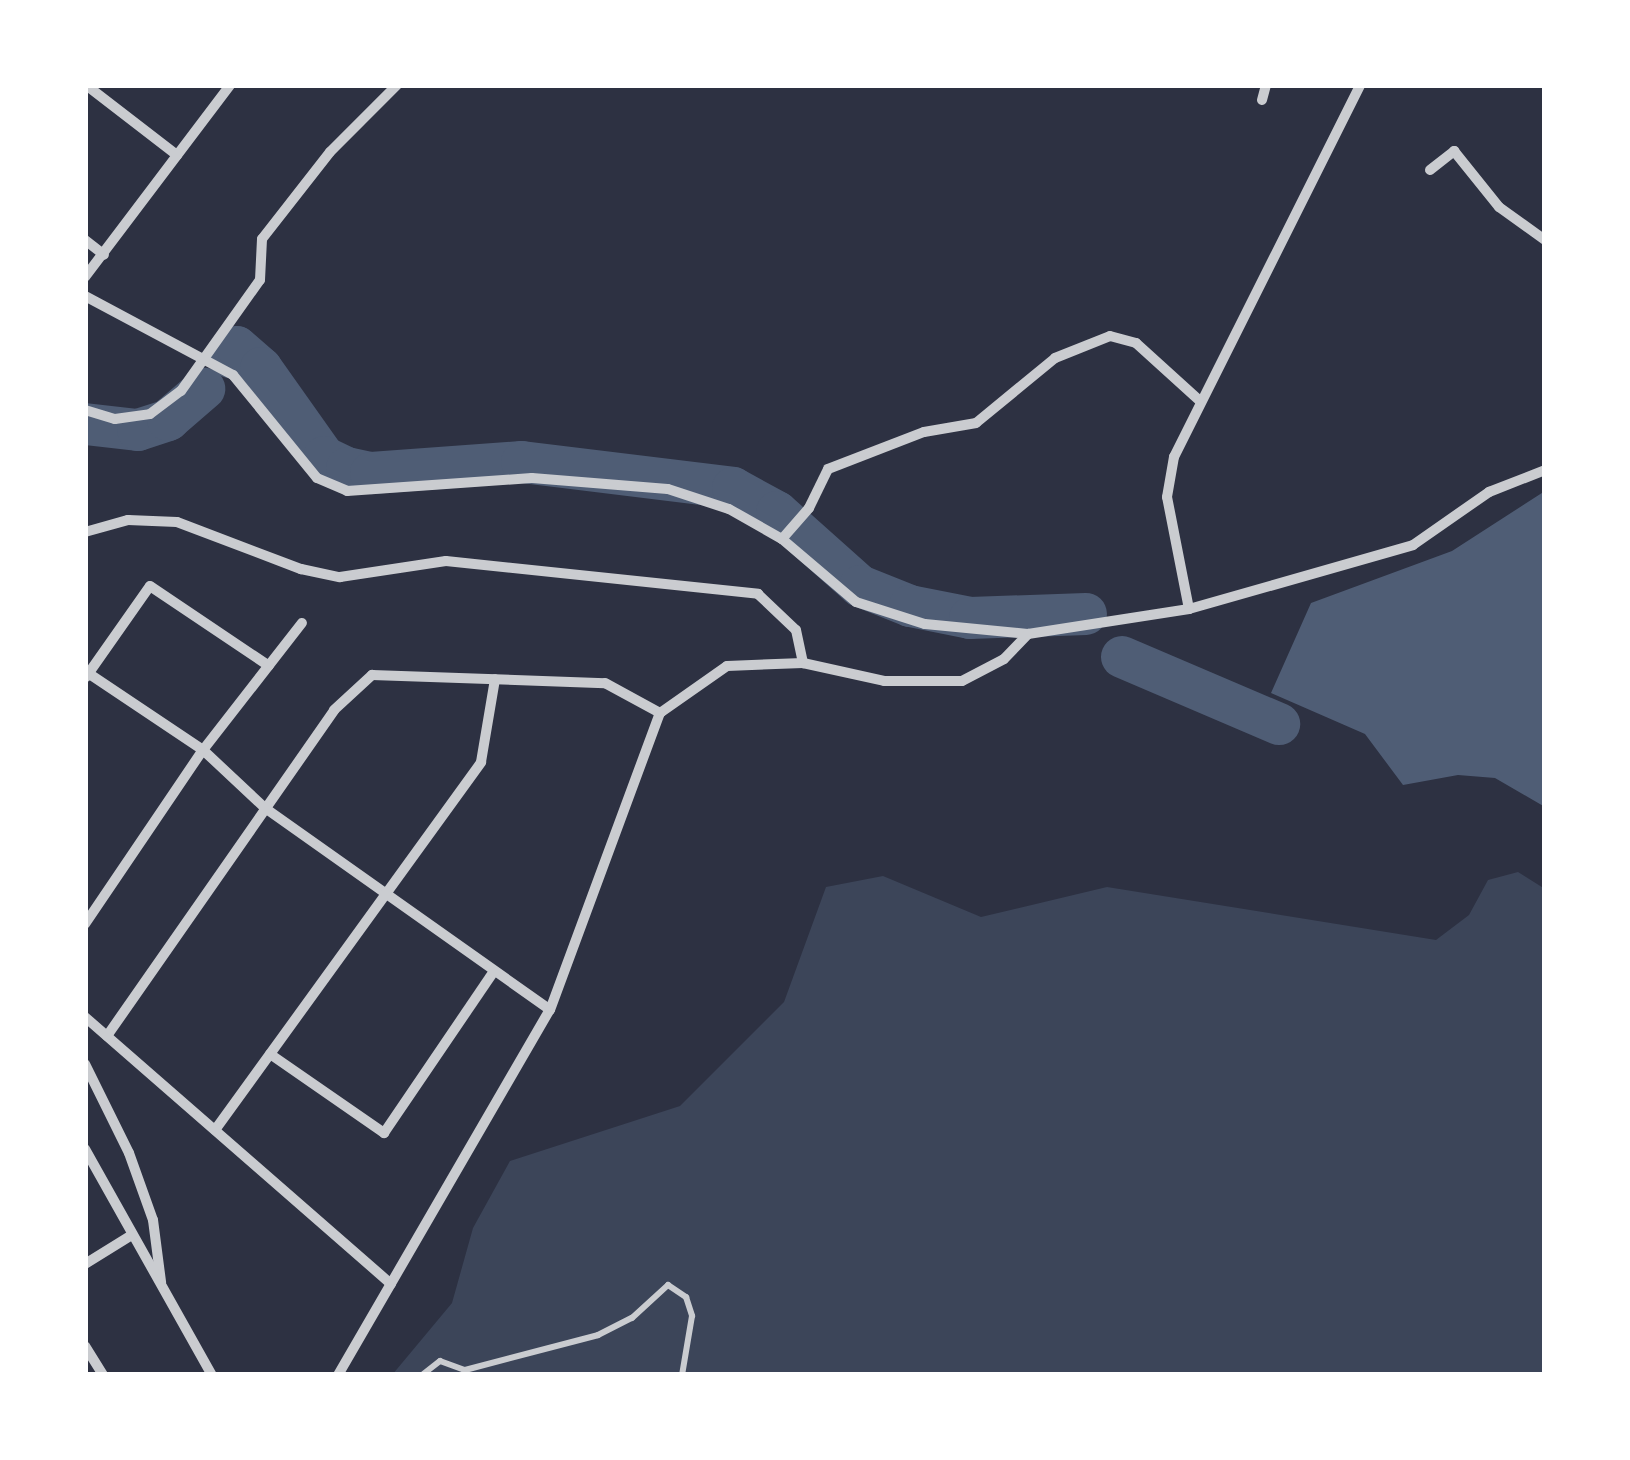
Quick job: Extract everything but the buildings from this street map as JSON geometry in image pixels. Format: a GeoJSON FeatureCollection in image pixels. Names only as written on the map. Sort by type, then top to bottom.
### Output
{"type":"FeatureCollection","features":[{"type":"Feature","properties":{"kind":"street"},"geometry":{"type":"LineString","coordinates":[[86,85],[178,155]]}},
{"type":"Feature","properties":{"kind":"street"},"geometry":{"type":"LineString","coordinates":[[85,277],[230,85]]}},
{"type":"Feature","properties":{"kind":"street"},"geometry":{"type":"LineString","coordinates":[[85,410],[114,419],[150,414],[182,391],[260,280],[262,239],[330,152],[397,85]]}},
{"type":"Feature","properties":{"kind":"street"},"geometry":{"type":"LineString","coordinates":[[1262,100],[1266,85]]}},
{"type":"Feature","properties":{"kind":"street"},"geometry":{"type":"LineString","coordinates":[[1189,608],[1167,497],[1174,457],[1360,85]]}},
{"type":"Feature","properties":{"kind":"street"},"geometry":{"type":"LineString","coordinates":[[1430,170],[1454,151],[1499,208],[1545,240]]}},
{"type":"Feature","properties":{"kind":"street"},"geometry":{"type":"LineString","coordinates":[[85,240],[104,254]]}},
{"type":"Feature","properties":{"kind":"street"},"geometry":{"type":"LineString","coordinates":[[85,296],[233,376],[271,415],[317,478],[347,491],[532,478],[668,489],[730,509],[782,539],[856,602],[925,624],[1028,634],[1189,608],[1413,545],[1489,492],[1545,470]]}},
{"type":"Feature","properties":{"kind":"street"},"geometry":{"type":"LineString","coordinates":[[782,539],[809,508],[828,468],[924,432],[976,423],[1055,358],[1110,336],[1136,343],[1200,401]]}},
{"type":"Feature","properties":{"kind":"street"},"geometry":{"type":"LineString","coordinates":[[85,532],[128,520],[178,522],[301,569],[340,577],[446,561],[758,594],[796,630],[804,663]]}},
{"type":"Feature","properties":{"kind":"street"},"geometry":{"type":"LineString","coordinates":[[270,666],[150,586],[86,675],[203,750],[266,808],[550,1010]]}},
{"type":"Feature","properties":{"kind":"street"},"geometry":{"type":"LineString","coordinates":[[85,924],[203,750],[302,623]]}},
{"type":"Feature","properties":{"kind":"street"},"geometry":{"type":"LineString","coordinates":[[338,1375],[550,1010],[660,713],[727,666],[804,663],[884,681],[962,680],[1004,659],[1028,634]]}},
{"type":"Feature","properties":{"kind":"street"},"geometry":{"type":"LineString","coordinates":[[107,1036],[334,710],[372,675],[605,683],[660,713]]}},
{"type":"Feature","properties":{"kind":"street"},"geometry":{"type":"LineString","coordinates":[[215,1130],[481,762],[494,680]]}},
{"type":"Feature","properties":{"kind":"street"},"geometry":{"type":"LineString","coordinates":[[270,1054],[384,1133],[494,970]]}},
{"type":"Feature","properties":{"kind":"street"},"geometry":{"type":"LineString","coordinates":[[85,1017],[391,1284]]}},
{"type":"Feature","properties":{"kind":"street"},"geometry":{"type":"LineString","coordinates":[[85,1064],[153,1220],[162,1288]]}},
{"type":"Feature","properties":{"kind":"street"},"geometry":{"type":"LineString","coordinates":[[85,1149],[212,1375]]}},
{"type":"Feature","properties":{"kind":"street"},"geometry":{"type":"LineString","coordinates":[[85,1264],[132,1235]]}},
{"type":"Feature","properties":{"kind":"street"},"geometry":{"type":"LineString","coordinates":[[85,1346],[103,1375]]}},
{"type":"Feature","properties":{"kind":"lane"},"geometry":{"type":"LineString","coordinates":[[422,1375],[440,1361],[465,1370],[598,1335],[632,1318],[668,1285],[686,1297],[692,1316],[682,1375]]}},
{"type":"Feature","properties":{"kind":"shaded area"},"geometry":{"type":"Polygon","coordinates":[[[1545,491],[1545,807],[1495,778],[1458,775],[1403,785],[1365,734],[1271,693],[1311,603],[1452,551],[1545,491]]]}},
{"type":"Feature","properties":{"kind":"shaded area"},"geometry":{"type":"Polygon","coordinates":[[[1518,872],[1545,889],[1545,1375],[392,1375],[452,1303],[473,1228],[510,1161],[680,1106],[784,1002],[826,887],[883,876],[981,917],[1107,887],[1436,940],[1469,915],[1488,880],[1518,872]]]}},
{"type":"Feature","properties":{"kind":"waterway"},"geometry":{"type":"LineString","coordinates":[[230,357],[237,347],[261,368],[324,457],[347,468],[371,473],[522,462],[733,488],[777,512],[860,586],[910,606],[970,618],[1086,614]]}},
{"type":"Feature","properties":{"kind":"waterway"},"geometry":{"type":"LineString","coordinates":[[85,424],[138,430],[168,420],[204,389]]}},
{"type":"Feature","properties":{"kind":"waterway"},"geometry":{"type":"LineString","coordinates":[[1122,657],[1279,724]]}}]}
